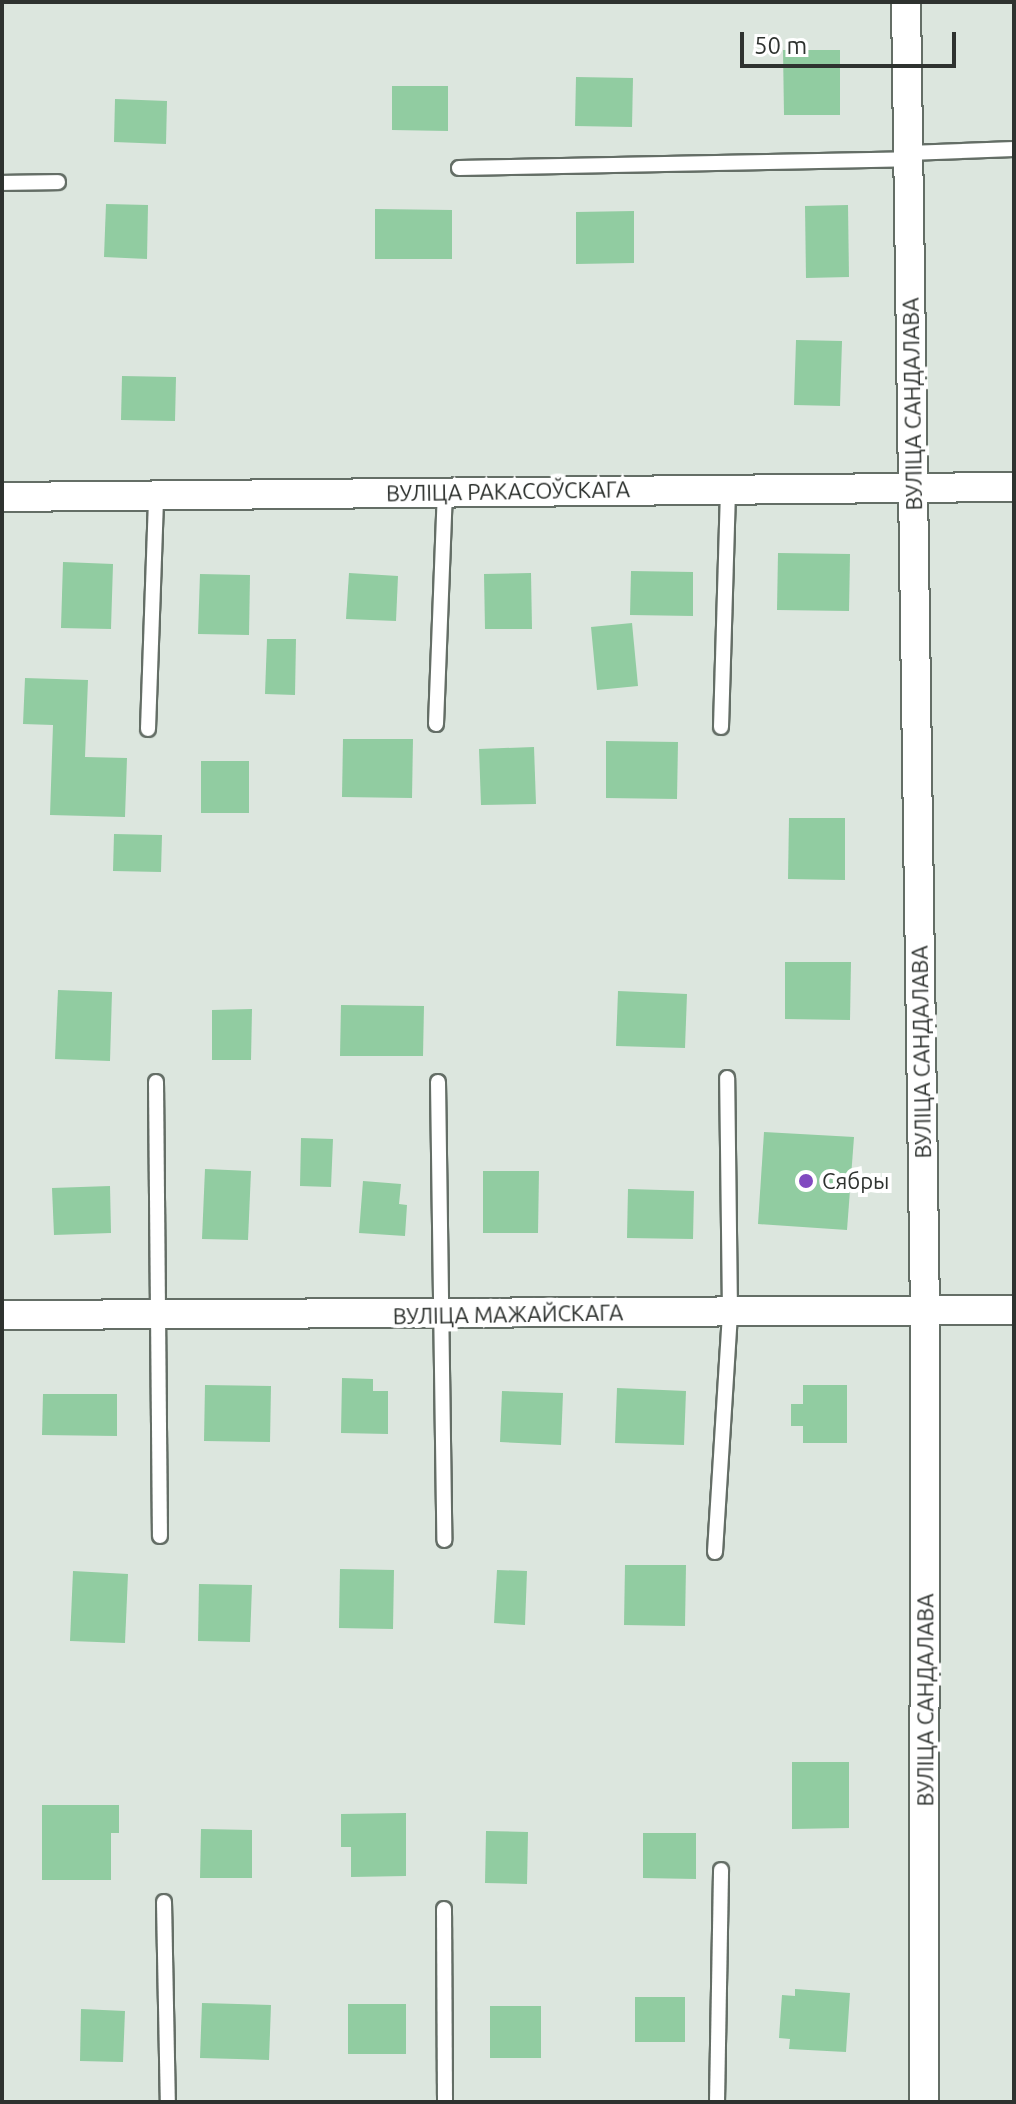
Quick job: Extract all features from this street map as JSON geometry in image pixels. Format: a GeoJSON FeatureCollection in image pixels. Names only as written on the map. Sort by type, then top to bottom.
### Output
{"type":"FeatureCollection","features":[{"type":"Feature","properties":{"kind":"street","name":"ВУЛІЦА САНДАЛАВА"},"geometry":{"type":"LineString","coordinates":[[906,2],[925,1311],[924,2102]]}},
{"type":"Feature","properties":{"kind":"street","name":"ВУЛІЦА РАКАСОЎСКАГА"},"geometry":{"type":"LineString","coordinates":[[2,497],[1014,487]]}},
{"type":"Feature","properties":{"kind":"street","name":"ВУЛІЦА МАЖАЙСКАГА"},"geometry":{"type":"LineString","coordinates":[[2,1315],[1014,1310]]}},
{"type":"Feature","properties":{"kind":"lane"},"geometry":{"type":"LineString","coordinates":[[459,168],[908,156],[1014,149]]}},
{"type":"Feature","properties":{"kind":"lane"},"geometry":{"type":"LineString","coordinates":[[2,183],[58,182]]}},
{"type":"Feature","properties":{"kind":"lane"},"geometry":{"type":"LineString","coordinates":[[721,727],[728,489]]}},
{"type":"Feature","properties":{"kind":"lane"},"geometry":{"type":"LineString","coordinates":[[436,724],[445,491]]}},
{"type":"Feature","properties":{"kind":"lane"},"geometry":{"type":"LineString","coordinates":[[148,729],[156,497]]}},
{"type":"Feature","properties":{"kind":"lane"},"geometry":{"type":"LineString","coordinates":[[715,1552],[730,1312],[727,1078]]}},
{"type":"Feature","properties":{"kind":"lane"},"geometry":{"type":"LineString","coordinates":[[156,1082],[160,1536]]}},
{"type":"Feature","properties":{"kind":"lane"},"geometry":{"type":"LineString","coordinates":[[438,1082],[444,1540]]}},
{"type":"Feature","properties":{"kind":"lane"},"geometry":{"type":"LineString","coordinates":[[717,2102],[721,1870]]}},
{"type":"Feature","properties":{"kind":"lane"},"geometry":{"type":"LineString","coordinates":[[164,1902],[168,2102]]}},
{"type":"Feature","properties":{"kind":"lane"},"geometry":{"type":"LineString","coordinates":[[444,1909],[445,2102]]}},
{"type":"Feature","properties":{"kind":"building"},"geometry":{"type":"Polygon","coordinates":[[[783,50],[840,50],[840,115],[784,115],[783,50]]]}},
{"type":"Feature","properties":{"kind":"building"},"geometry":{"type":"Polygon","coordinates":[[[576,77],[633,78],[632,127],[575,126],[576,77]]]}},
{"type":"Feature","properties":{"kind":"building"},"geometry":{"type":"Polygon","coordinates":[[[392,86],[448,86],[448,131],[392,130],[392,86]]]}},
{"type":"Feature","properties":{"kind":"building"},"geometry":{"type":"Polygon","coordinates":[[[115,99],[167,101],[166,144],[114,142],[115,99]]]}},
{"type":"Feature","properties":{"kind":"building"},"geometry":{"type":"Polygon","coordinates":[[[106,204],[148,205],[147,259],[104,257],[106,204]]]}},
{"type":"Feature","properties":{"kind":"building"},"geometry":{"type":"Polygon","coordinates":[[[848,205],[849,277],[806,278],[805,206],[848,205]]]}},
{"type":"Feature","properties":{"kind":"building"},"geometry":{"type":"Polygon","coordinates":[[[375,209],[452,210],[452,259],[375,259],[375,209]]]}},
{"type":"Feature","properties":{"kind":"building"},"geometry":{"type":"Polygon","coordinates":[[[634,211],[634,263],[576,264],[576,212],[634,211]]]}},
{"type":"Feature","properties":{"kind":"building"},"geometry":{"type":"Polygon","coordinates":[[[796,340],[842,341],[840,406],[794,405],[796,340]]]}},
{"type":"Feature","properties":{"kind":"building"},"geometry":{"type":"Polygon","coordinates":[[[122,376],[176,377],[175,421],[121,420],[122,376]]]}},
{"type":"Feature","properties":{"kind":"building"},"geometry":{"type":"Polygon","coordinates":[[[778,553],[850,554],[849,611],[777,610],[778,553]]]}},
{"type":"Feature","properties":{"kind":"building"},"geometry":{"type":"Polygon","coordinates":[[[63,562],[113,564],[111,629],[61,628],[63,562]]]}},
{"type":"Feature","properties":{"kind":"building"},"geometry":{"type":"Polygon","coordinates":[[[631,571],[693,572],[693,616],[630,615],[631,571]]]}},
{"type":"Feature","properties":{"kind":"building"},"geometry":{"type":"Polygon","coordinates":[[[349,573],[398,576],[396,621],[346,619],[349,573]]]}},
{"type":"Feature","properties":{"kind":"building"},"geometry":{"type":"Polygon","coordinates":[[[531,573],[532,629],[485,629],[484,574],[531,573]]]}},
{"type":"Feature","properties":{"kind":"building"},"geometry":{"type":"Polygon","coordinates":[[[200,574],[250,575],[249,635],[198,634],[200,574]]]}},
{"type":"Feature","properties":{"kind":"building"},"geometry":{"type":"Polygon","coordinates":[[[632,623],[638,686],[597,690],[591,627],[632,623]]]}},
{"type":"Feature","properties":{"kind":"building"},"geometry":{"type":"Polygon","coordinates":[[[267,639],[296,639],[295,695],[265,694],[267,639]]]}},
{"type":"Feature","properties":{"kind":"building"},"geometry":{"type":"Polygon","coordinates":[[[25,678],[88,680],[85,757],[127,758],[125,817],[50,815],[53,725],[23,724],[25,678]]]}},
{"type":"Feature","properties":{"kind":"building"},"geometry":{"type":"Polygon","coordinates":[[[343,739],[413,739],[412,798],[342,797],[343,739]]]}},
{"type":"Feature","properties":{"kind":"building"},"geometry":{"type":"Polygon","coordinates":[[[606,741],[678,742],[677,799],[606,798],[606,741]]]}},
{"type":"Feature","properties":{"kind":"building"},"geometry":{"type":"Polygon","coordinates":[[[534,747],[536,804],[481,805],[479,749],[534,747]]]}},
{"type":"Feature","properties":{"kind":"building"},"geometry":{"type":"Polygon","coordinates":[[[201,761],[249,761],[249,813],[201,813],[201,761]]]}},
{"type":"Feature","properties":{"kind":"building"},"geometry":{"type":"Polygon","coordinates":[[[789,818],[845,818],[845,880],[788,879],[789,818]]]}},
{"type":"Feature","properties":{"kind":"building"},"geometry":{"type":"Polygon","coordinates":[[[114,834],[162,835],[161,872],[113,871],[114,834]]]}},
{"type":"Feature","properties":{"kind":"building"},"geometry":{"type":"Polygon","coordinates":[[[785,962],[851,962],[850,1020],[785,1019],[785,962]]]}},
{"type":"Feature","properties":{"kind":"building"},"geometry":{"type":"Polygon","coordinates":[[[58,990],[112,992],[110,1061],[55,1059],[58,990]]]}},
{"type":"Feature","properties":{"kind":"building"},"geometry":{"type":"Polygon","coordinates":[[[618,991],[687,994],[685,1048],[616,1046],[618,991]]]}},
{"type":"Feature","properties":{"kind":"building"},"geometry":{"type":"Polygon","coordinates":[[[341,1005],[424,1006],[423,1056],[340,1056],[341,1005]]]}},
{"type":"Feature","properties":{"kind":"building"},"geometry":{"type":"Polygon","coordinates":[[[252,1009],[251,1060],[212,1060],[212,1010],[252,1009]]]}},
{"type":"Feature","properties":{"kind":"building","name":"Сябры"},"geometry":{"type":"Polygon","coordinates":[[[764,1132],[854,1137],[847,1230],[758,1224],[764,1132]]]}},
{"type":"Feature","properties":{"kind":"building"},"geometry":{"type":"Polygon","coordinates":[[[301,1138],[333,1139],[331,1187],[300,1186],[301,1138]]]}},
{"type":"Feature","properties":{"kind":"building"},"geometry":{"type":"Polygon","coordinates":[[[205,1169],[251,1171],[248,1240],[202,1239],[205,1169]]]}},
{"type":"Feature","properties":{"kind":"building"},"geometry":{"type":"Polygon","coordinates":[[[483,1171],[539,1171],[538,1233],[483,1233],[483,1171]]]}},
{"type":"Feature","properties":{"kind":"building"},"geometry":{"type":"Polygon","coordinates":[[[363,1181],[401,1184],[399,1204],[407,1205],[405,1236],[359,1233],[363,1181]]]}},
{"type":"Feature","properties":{"kind":"building"},"geometry":{"type":"Polygon","coordinates":[[[110,1186],[111,1233],[54,1235],[52,1188],[110,1186]]]}},
{"type":"Feature","properties":{"kind":"building"},"geometry":{"type":"Polygon","coordinates":[[[628,1189],[694,1191],[693,1239],[627,1238],[628,1189]]]}},
{"type":"Feature","properties":{"kind":"building"},"geometry":{"type":"Polygon","coordinates":[[[342,1378],[373,1379],[373,1391],[388,1391],[388,1434],[341,1433],[342,1378]]]}},
{"type":"Feature","properties":{"kind":"building"},"geometry":{"type":"Polygon","coordinates":[[[205,1385],[271,1386],[270,1442],[204,1441],[205,1385]]]}},
{"type":"Feature","properties":{"kind":"building"},"geometry":{"type":"Polygon","coordinates":[[[803,1385],[847,1385],[847,1443],[803,1443],[803,1426],[791,1426],[791,1404],[803,1404],[803,1385]]]}},
{"type":"Feature","properties":{"kind":"building"},"geometry":{"type":"Polygon","coordinates":[[[617,1388],[686,1391],[684,1445],[615,1443],[617,1388]]]}},
{"type":"Feature","properties":{"kind":"building"},"geometry":{"type":"Polygon","coordinates":[[[502,1391],[563,1393],[561,1445],[500,1442],[502,1391]]]}},
{"type":"Feature","properties":{"kind":"building"},"geometry":{"type":"Polygon","coordinates":[[[43,1394],[117,1394],[117,1436],[42,1435],[43,1394]]]}},
{"type":"Feature","properties":{"kind":"building"},"geometry":{"type":"Polygon","coordinates":[[[625,1565],[686,1565],[685,1626],[624,1625],[625,1565]]]}},
{"type":"Feature","properties":{"kind":"building"},"geometry":{"type":"Polygon","coordinates":[[[340,1569],[394,1570],[393,1629],[339,1628],[340,1569]]]}},
{"type":"Feature","properties":{"kind":"building"},"geometry":{"type":"Polygon","coordinates":[[[497,1570],[527,1571],[525,1625],[494,1623],[497,1570]]]}},
{"type":"Feature","properties":{"kind":"building"},"geometry":{"type":"Polygon","coordinates":[[[73,1571],[128,1574],[125,1643],[70,1641],[73,1571]]]}},
{"type":"Feature","properties":{"kind":"building"},"geometry":{"type":"Polygon","coordinates":[[[199,1584],[252,1585],[250,1642],[198,1641],[199,1584]]]}},
{"type":"Feature","properties":{"kind":"building"},"geometry":{"type":"Polygon","coordinates":[[[792,1762],[849,1762],[849,1828],[792,1829],[792,1762]]]}},
{"type":"Feature","properties":{"kind":"building"},"geometry":{"type":"Polygon","coordinates":[[[42,1805],[119,1805],[119,1833],[111,1833],[111,1880],[42,1880],[42,1805]]]}},
{"type":"Feature","properties":{"kind":"building"},"geometry":{"type":"Polygon","coordinates":[[[406,1813],[406,1876],[351,1877],[351,1847],[341,1847],[341,1814],[406,1813]]]}},
{"type":"Feature","properties":{"kind":"building"},"geometry":{"type":"Polygon","coordinates":[[[201,1829],[252,1830],[252,1878],[200,1878],[201,1829]]]}},
{"type":"Feature","properties":{"kind":"building"},"geometry":{"type":"Polygon","coordinates":[[[486,1831],[528,1832],[527,1884],[485,1883],[486,1831]]]}},
{"type":"Feature","properties":{"kind":"building"},"geometry":{"type":"Polygon","coordinates":[[[643,1833],[696,1833],[696,1879],[643,1878],[643,1833]]]}},
{"type":"Feature","properties":{"kind":"building"},"geometry":{"type":"Polygon","coordinates":[[[795,1989],[850,1993],[846,2052],[789,2049],[790,2039],[779,2038],[782,1995],[795,1996],[795,1989]]]}},
{"type":"Feature","properties":{"kind":"building"},"geometry":{"type":"Polygon","coordinates":[[[635,1997],[685,1997],[685,2042],[635,2042],[635,1997]]]}},
{"type":"Feature","properties":{"kind":"building"},"geometry":{"type":"Polygon","coordinates":[[[202,2003],[271,2005],[269,2060],[200,2058],[202,2003]]]}},
{"type":"Feature","properties":{"kind":"building"},"geometry":{"type":"Polygon","coordinates":[[[348,2004],[406,2004],[406,2054],[348,2054],[348,2004]]]}},
{"type":"Feature","properties":{"kind":"building"},"geometry":{"type":"Polygon","coordinates":[[[490,2006],[541,2006],[541,2058],[490,2058],[490,2006]]]}},
{"type":"Feature","properties":{"kind":"building"},"geometry":{"type":"Polygon","coordinates":[[[81,2009],[125,2011],[123,2062],[80,2061],[81,2009]]]}},
{"type":"Feature","properties":{"kind":"place","name":"Сябры"},"geometry":{"type":"Point","coordinates":[806,1181]}}]}
